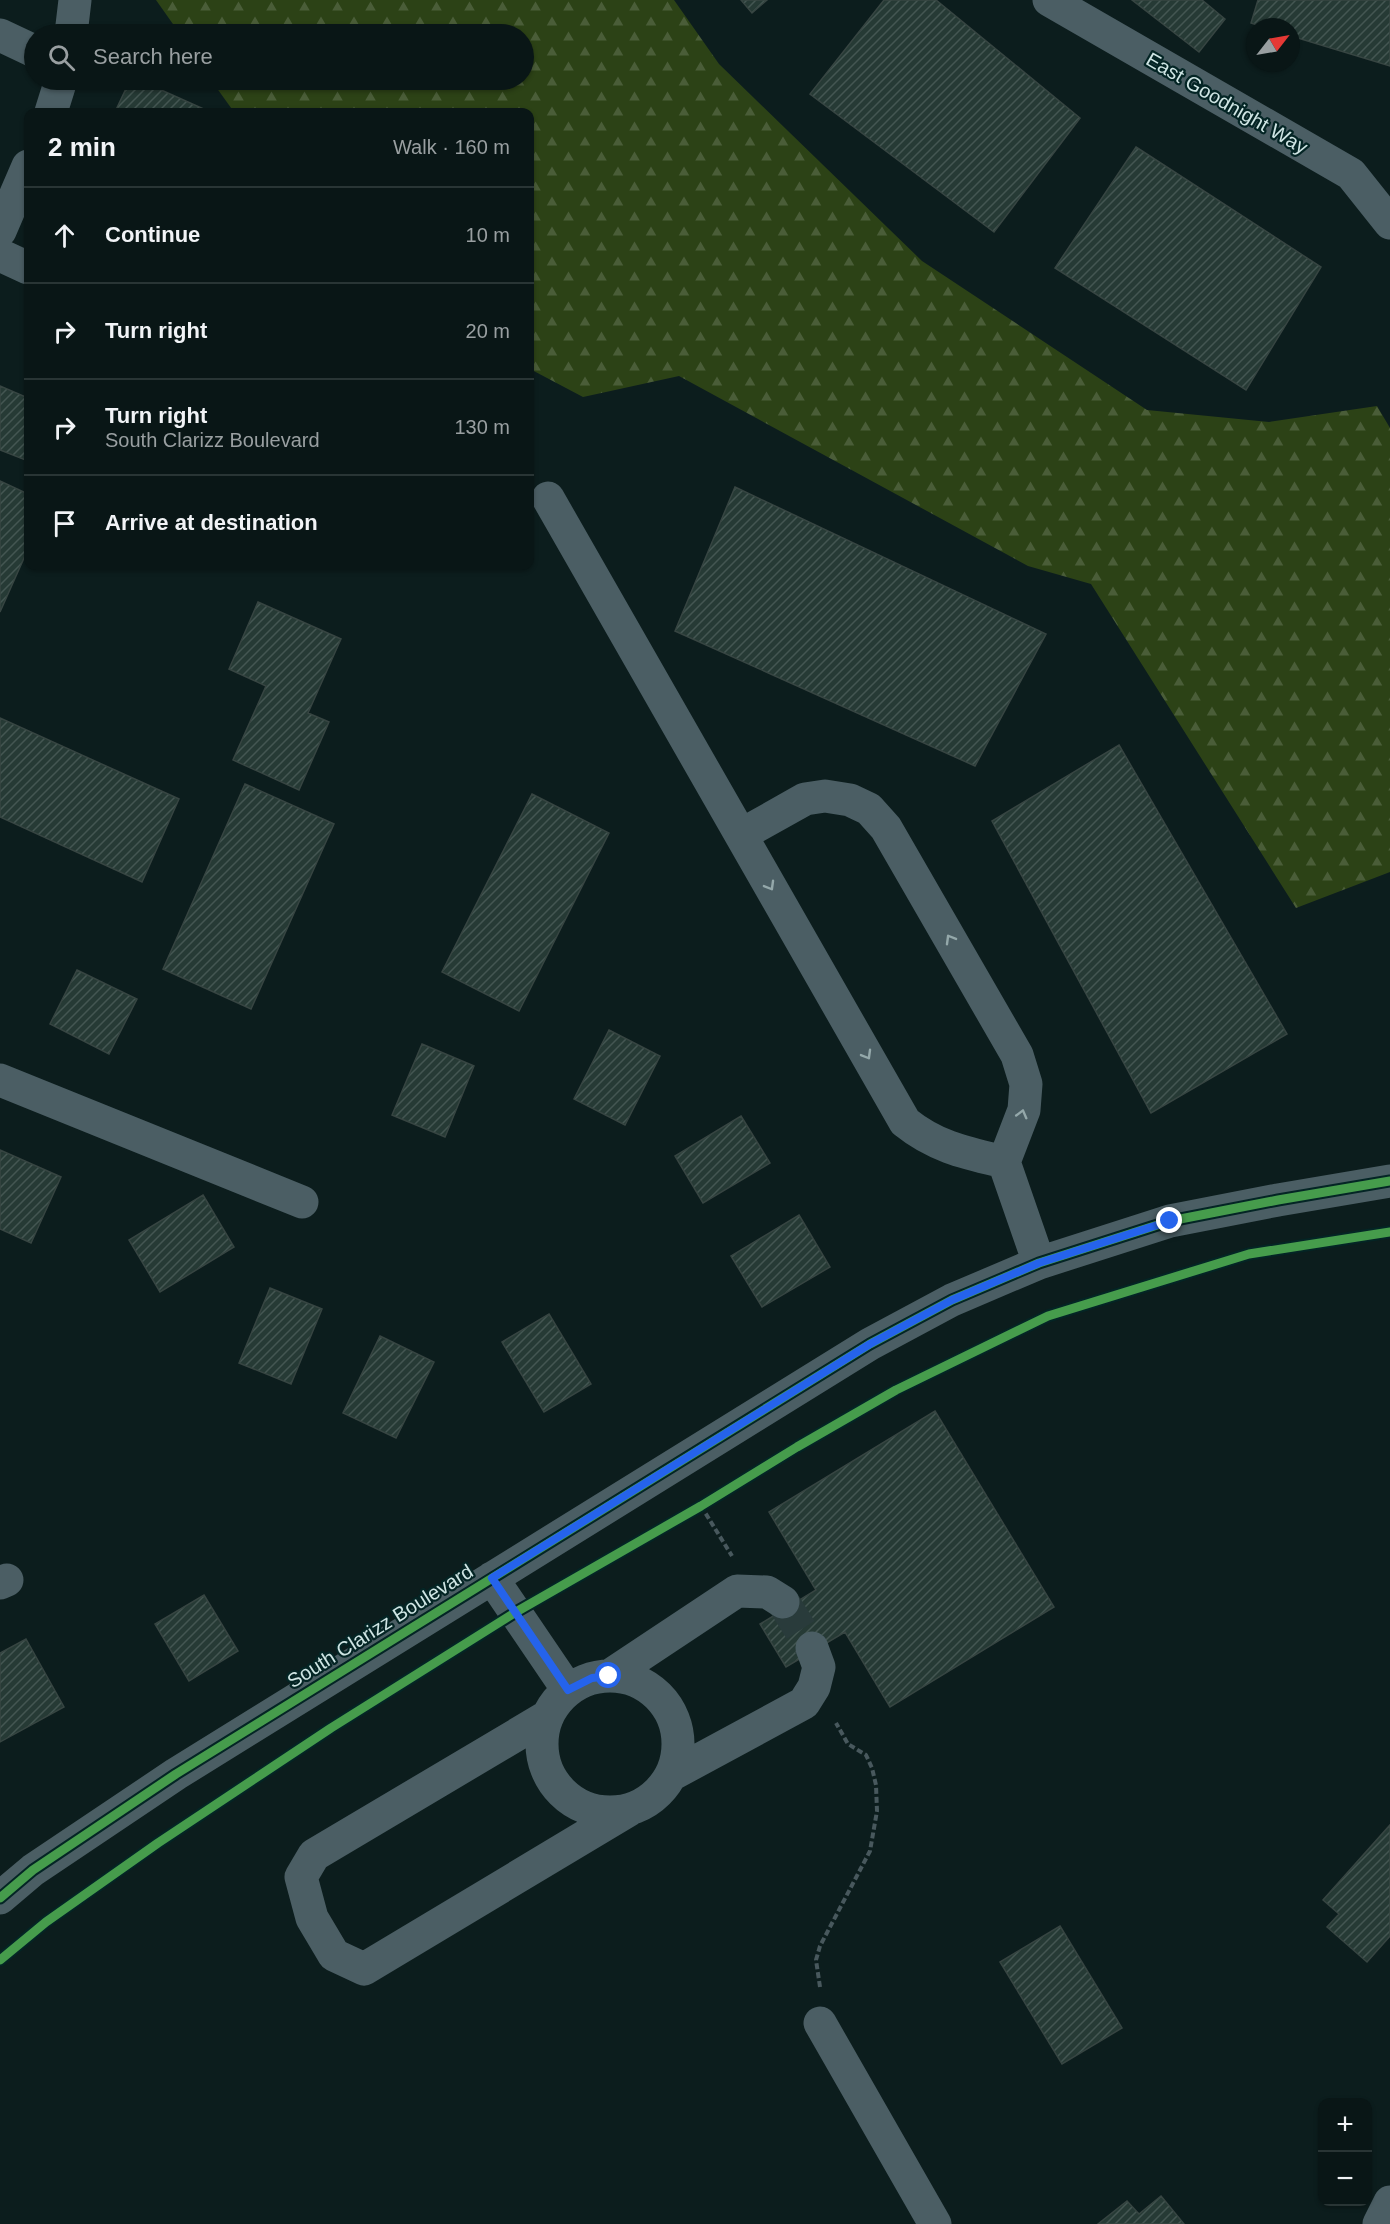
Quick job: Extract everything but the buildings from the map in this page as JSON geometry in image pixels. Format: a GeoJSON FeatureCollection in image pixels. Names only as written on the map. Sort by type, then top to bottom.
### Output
{"type":"FeatureCollection","features":[{"type":"Feature","properties":{"kind":"street"},"geometry":{"type":"LineString","coordinates":[[72,24],[75,0]]}},
{"type":"Feature","properties":{"kind":"street","name":"East Goodnight Way"},"geometry":{"type":"LineString","coordinates":[[1048,0],[1351,174],[1390,223]]}},
{"type":"Feature","properties":{"kind":"street"},"geometry":{"type":"LineString","coordinates":[[0,35],[24,46]]}},
{"type":"Feature","properties":{"kind":"street"},"geometry":{"type":"LineString","coordinates":[[52,108],[58,90]]}},
{"type":"Feature","properties":{"kind":"street"},"geometry":{"type":"LineString","coordinates":[[0,231],[24,175]]}},
{"type":"Feature","properties":{"kind":"street"},"geometry":{"type":"LineString","coordinates":[[0,255],[24,265]]}},
{"type":"Feature","properties":{"kind":"street"},"geometry":{"type":"LineString","coordinates":[[548,498],[905,1122],[922,1136],[947,1148],[1004,1162]]}},
{"type":"Feature","properties":{"kind":"street"},"geometry":{"type":"LineString","coordinates":[[741,835],[805,799],[825,796],[850,800],[869,810],[886,828],[1017,1055],[1026,1084],[1024,1110],[1004,1162],[1039,1263]]}},
{"type":"Feature","properties":{"kind":"street"},"geometry":{"type":"LineString","coordinates":[[0,1080],[302,1202]]}},
{"type":"Feature","properties":{"kind":"street","name":"South Clarizz Boulevard"},"geometry":{"type":"LineString","coordinates":[[0,1898],[33,1870],[176,1774],[870,1344],[952,1300],[1039,1263],[1170,1221],[1390,1180]]}},
{"type":"Feature","properties":{"kind":"street"},"geometry":{"type":"LineString","coordinates":[[492,1578],[558,1703]]}},
{"type":"Feature","properties":{"kind":"street"},"geometry":{"type":"LineString","coordinates":[[609,1676],[737,1591],[767,1592],[783,1602]]}},
{"type":"Feature","properties":{"kind":"street"},"geometry":{"type":"LineString","coordinates":[[671,1775],[804,1703],[814,1687],[819,1667],[812,1648]]}},
{"type":"Feature","properties":{"kind":"street"},"geometry":{"type":"LineString","coordinates":[[609,1676],[632,1680],[652,1690],[668,1708],[677,1730],[678,1753],[671,1775],[661,1791],[646,1803],[629,1810],[364,1969],[334,1955],[312,1918],[301,1877],[314,1855],[558,1703],[592,1678],[609,1676]]}},
{"type":"Feature","properties":{"kind":"street"},"geometry":{"type":"LineString","coordinates":[[558,1703],[542,1737],[544,1761],[553,1781],[568,1798],[588,1809],[629,1810]]}},
{"type":"Feature","properties":{"kind":"street"},"geometry":{"type":"LineString","coordinates":[[820,2023],[935,2224]]}},
{"type":"Feature","properties":{"kind":"street"},"geometry":{"type":"LineString","coordinates":[[1379,2224],[1390,2202]]}},
{"type":"Feature","properties":{"kind":"path"},"geometry":{"type":"LineString","coordinates":[[691,1512],[711,1500]]}},
{"type":"Feature","properties":{"kind":"path"},"geometry":{"type":"LineString","coordinates":[[701,1506],[735,1561]]}},
{"type":"Feature","properties":{"kind":"path"},"geometry":{"type":"LineString","coordinates":[[820,2023],[823,1998],[816,1960],[835,1915],[870,1851],[877,1811],[876,1785],[866,1755],[848,1744],[833,1719]]}},
{"type":"Feature","properties":{"kind":"green space"},"geometry":{"type":"Polygon","coordinates":[[[156,0],[674,0],[719,64],[922,261],[1147,410],[1269,422],[1377,406],[1390,428],[1390,872],[1296,908],[1091,584],[1028,566],[679,376],[583,397],[534,371],[534,108],[231,108],[218,90],[534,90],[534,24],[173,24],[156,0]]]}},
{"type":"Feature","properties":{"kind":"tunnel"},"geometry":{"type":"LineString","coordinates":[[783,1602],[812,1648]]}},
{"type":"Feature","properties":{"kind":"cycle path"},"geometry":{"type":"LineString","coordinates":[[0,1898],[33,1870],[176,1774],[870,1344],[952,1300],[1039,1263],[1170,1221],[1390,1181]]}},
{"type":"Feature","properties":{"kind":"cycle path"},"geometry":{"type":"LineString","coordinates":[[0,1960],[46,1922],[158,1843],[331,1728],[516,1612],[896,1390],[1048,1316],[1249,1254],[1390,1232]]}},
{"type":"Feature","properties":{"kind":"route"},"geometry":{"type":"LineString","coordinates":[[609,1676],[592,1678],[568,1690],[492,1578],[870,1344],[952,1300],[1039,1263],[1170,1221]]}}]}
